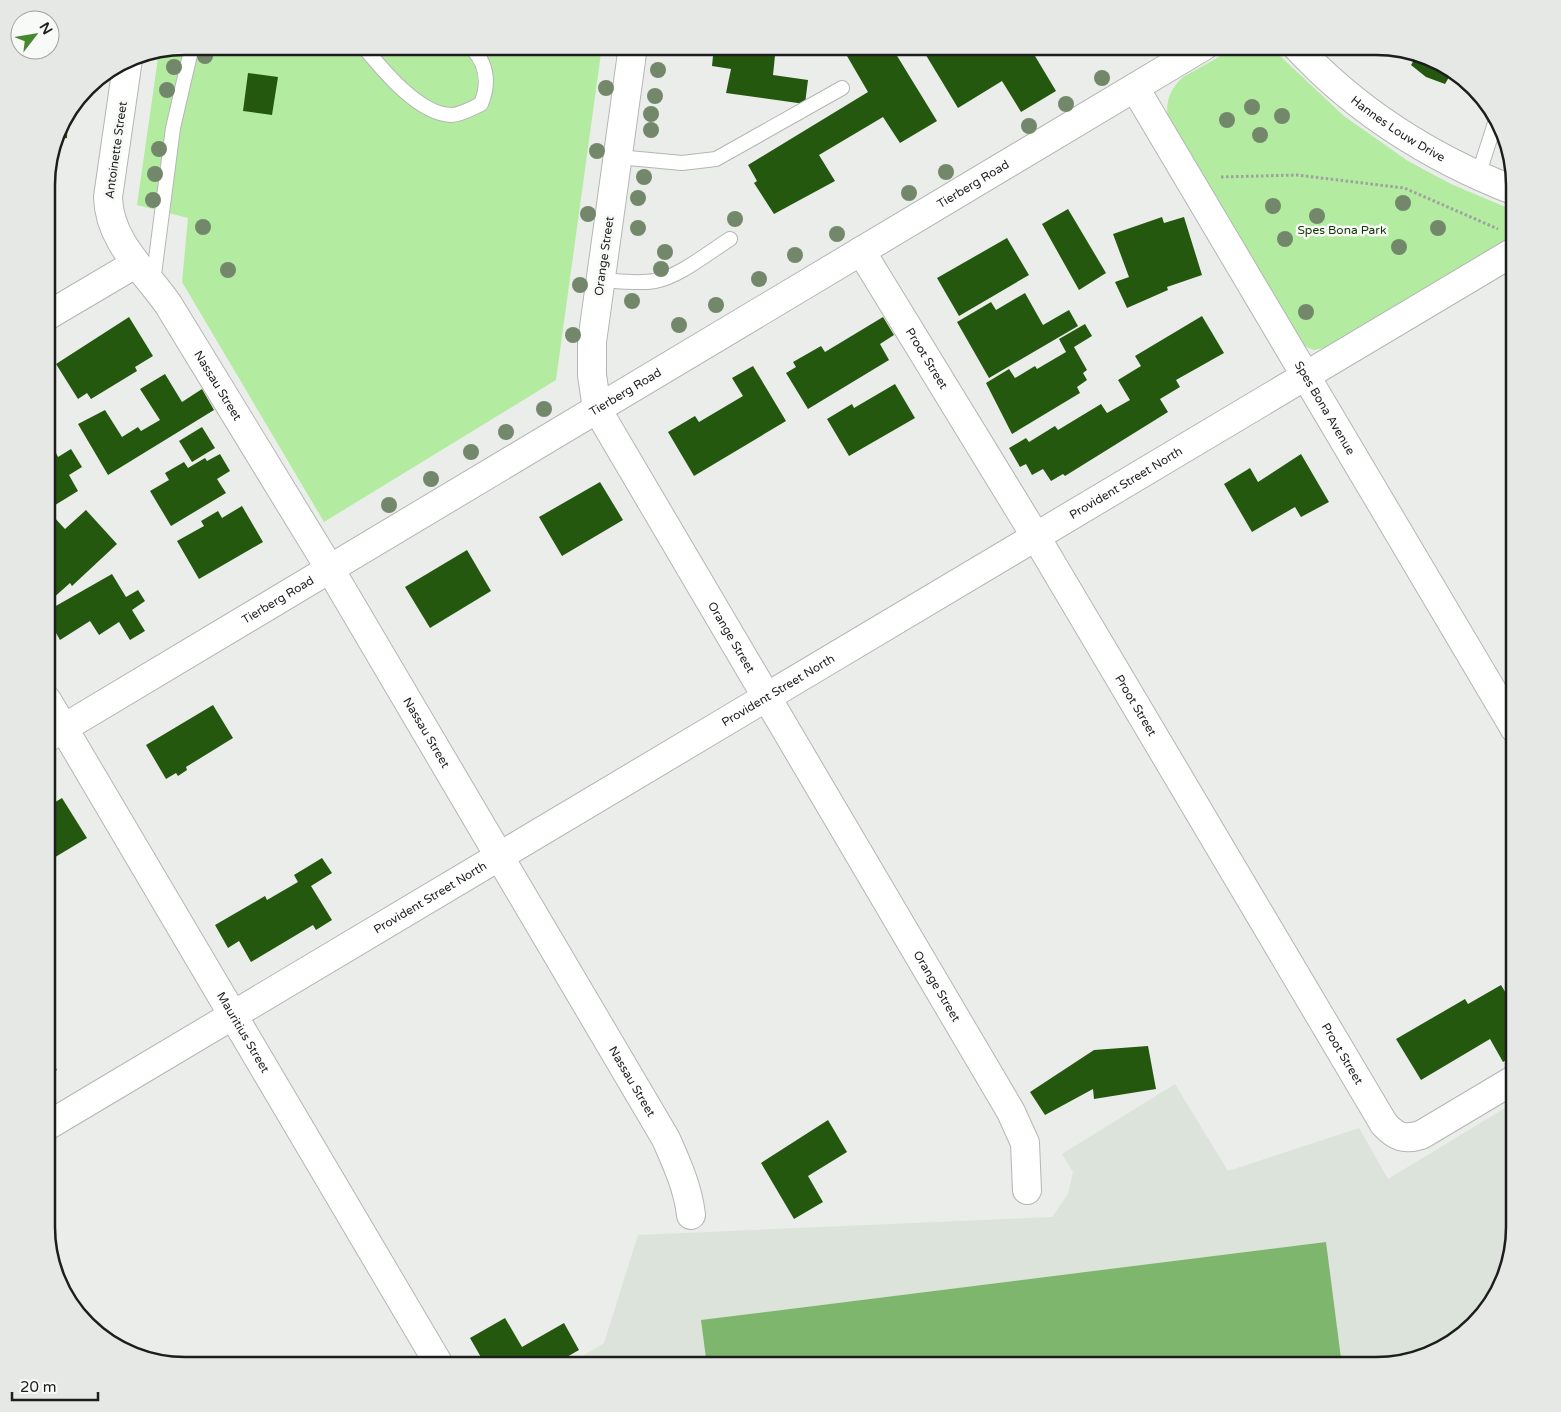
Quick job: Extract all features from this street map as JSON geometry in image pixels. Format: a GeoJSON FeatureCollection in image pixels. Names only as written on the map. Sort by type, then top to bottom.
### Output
{"type":"FeatureCollection","features":[{"type":"Feature","properties":{"kind":"street","name":"Orange Street"},"geometry":{"type":"LineString","coordinates":[[632,55],[592,342],[592,375],[597,409],[768,697],[1019,1128],[1025,1144],[1027,1190]]}},
{"type":"Feature","properties":{"kind":"street","name":"Tierberg Road"},"geometry":{"type":"LineString","coordinates":[[55,733],[1189,55]]}},
{"type":"Feature","properties":{"kind":"street","name":"Hannes Louw Drive"},"geometry":{"type":"LineString","coordinates":[[1305,55],[1339,87],[1387,125],[1440,157],[1506,187]]}},
{"type":"Feature","properties":{"kind":"street","name":"Antoinette Street"},"geometry":{"type":"LineString","coordinates":[[127,69],[108,206],[116,230],[144,273]]}},
{"type":"Feature","properties":{"kind":"street","name":"Spes Bona Avenue"},"geometry":{"type":"LineString","coordinates":[[1135,88],[1506,714]]}},
{"type":"Feature","properties":{"kind":"street","name":"Provident Street North"},"geometry":{"type":"LineString","coordinates":[[55,1121],[1305,375],[1506,242]]}},
{"type":"Feature","properties":{"kind":"street","name":"Proot Street"},"geometry":{"type":"LineString","coordinates":[[861,252],[1036,537],[1384,1124],[1399,1137],[1408,1138],[1421,1135],[1506,1084]]}},
{"type":"Feature","properties":{"kind":"street"},"geometry":{"type":"LineString","coordinates":[[55,312],[144,273]]}},
{"type":"Feature","properties":{"kind":"street","name":"Nassau Street"},"geometry":{"type":"LineString","coordinates":[[144,273],[181,324],[330,569],[498,857],[666,1139],[689,1195],[691,1216]]}},
{"type":"Feature","properties":{"kind":"street","name":"Mauritius Street"},"geometry":{"type":"LineString","coordinates":[[55,733],[233,1014],[435,1357]]}},
{"type":"Feature","properties":{"kind":"lane"},"geometry":{"type":"LineString","coordinates":[[144,273],[173,128],[190,55]]}},
{"type":"Feature","properties":{"kind":"lane"},"geometry":{"type":"LineString","coordinates":[[371,55],[391,79],[410,95],[432,110],[452,115],[481,104],[486,90],[486,73],[479,55]]}},
{"type":"Feature","properties":{"kind":"lane"},"geometry":{"type":"LineString","coordinates":[[618,157],[682,163],[716,159],[842,88]]}},
{"type":"Feature","properties":{"kind":"lane"},"geometry":{"type":"LineString","coordinates":[[1478,176],[1493,129]]}},
{"type":"Feature","properties":{"kind":"lane"},"geometry":{"type":"LineString","coordinates":[[601,280],[640,283],[658,280],[673,274],[730,239]]}},
{"type":"Feature","properties":{"kind":"path"},"geometry":{"type":"LineString","coordinates":[[1188,178],[1297,175],[1404,188],[1506,242]]}},
{"type":"Feature","properties":{"kind":"shaded area"},"geometry":{"type":"Polygon","coordinates":[[[1175,1084],[1228,1171],[1359,1128],[1388,1179],[1506,1107],[1505,1244],[1493,1284],[1479,1306],[1462,1325],[1441,1340],[1426,1347],[1384,1357],[581,1357],[604,1343],[638,1235],[1052,1217],[1068,1194],[1073,1172],[1062,1154],[1175,1084]]]}},
{"type":"Feature","properties":{"kind":"shaded area"},"geometry":{"type":"Polygon","coordinates":[[[1326,1242],[1341,1357],[706,1357],[701,1320],[1326,1242]]]}},
{"type":"Feature","properties":{"kind":"green space"},"geometry":{"type":"Polygon","coordinates":[[[177,55],[601,55],[556,380],[324,522],[182,282],[188,218],[137,205],[158,58],[177,55]]]}},
{"type":"Feature","properties":{"kind":"green space","name":"Spes Bona Park"},"geometry":{"type":"Polygon","coordinates":[[[1222,55],[1279,55],[1344,116],[1408,161],[1451,184],[1506,207],[1506,241],[1329,347],[1314,350],[1301,345],[1168,119],[1168,101],[1175,86],[1183,77],[1222,55]]]}},
{"type":"Feature","properties":{"kind":"building"},"geometry":{"type":"Polygon","coordinates":[[[713,55],[775,55],[773,75],[808,80],[805,104],[726,93],[731,69],[712,66],[713,55]]]}},
{"type":"Feature","properties":{"kind":"building"},"geometry":{"type":"Polygon","coordinates":[[[897,55],[937,121],[900,143],[883,117],[819,155],[835,181],[774,214],[754,183],[757,181],[748,165],[868,92],[847,56],[897,55]]]}},
{"type":"Feature","properties":{"kind":"building"},"geometry":{"type":"Polygon","coordinates":[[[926,55],[1034,55],[1056,91],[1021,112],[1002,81],[958,108],[926,55]]]}},
{"type":"Feature","properties":{"kind":"building"},"geometry":{"type":"Polygon","coordinates":[[[1413,61],[1418,62],[1449,78],[1445,84],[1426,77],[1411,65],[1413,61]]]}},
{"type":"Feature","properties":{"kind":"building"},"geometry":{"type":"Polygon","coordinates":[[[248,73],[278,77],[272,115],[243,111],[248,73]]]}},
{"type":"Feature","properties":{"kind":"building"},"geometry":{"type":"Polygon","coordinates":[[[1068,209],[1106,273],[1079,290],[1042,224],[1068,209]]]}},
{"type":"Feature","properties":{"kind":"building"},"geometry":{"type":"Polygon","coordinates":[[[1162,217],[1164,223],[1184,217],[1202,275],[1167,287],[1168,290],[1127,308],[1115,282],[1129,277],[1113,234],[1162,217]]]}},
{"type":"Feature","properties":{"kind":"building"},"geometry":{"type":"Polygon","coordinates":[[[1007,238],[1029,275],[959,316],[937,278],[1007,238]]]}},
{"type":"Feature","properties":{"kind":"building"},"geometry":{"type":"Polygon","coordinates":[[[1025,293],[1043,325],[1069,310],[1078,326],[989,378],[957,322],[991,302],[996,310],[1025,293]]]}},
{"type":"Feature","properties":{"kind":"building"},"geometry":{"type":"Polygon","coordinates":[[[1202,316],[1224,353],[1176,380],[1180,387],[1160,399],[1168,412],[1065,476],[1063,474],[1051,481],[1043,469],[1032,475],[1026,464],[1020,467],[1009,448],[1026,438],[1029,442],[1055,426],[1058,430],[1101,404],[1107,413],[1130,400],[1118,380],[1141,366],[1135,356],[1202,316]]]}},
{"type":"Feature","properties":{"kind":"building"},"geometry":{"type":"Polygon","coordinates":[[[129,317],[153,356],[135,367],[137,371],[91,399],[87,393],[78,399],[56,364],[129,317]]]}},
{"type":"Feature","properties":{"kind":"building"},"geometry":{"type":"Polygon","coordinates":[[[883,317],[894,335],[880,344],[889,360],[808,409],[786,373],[796,367],[793,362],[821,346],[825,352],[883,317]]]}},
{"type":"Feature","properties":{"kind":"building"},"geometry":{"type":"Polygon","coordinates":[[[1085,324],[1092,336],[1074,347],[1087,370],[1083,373],[1087,380],[1077,387],[1080,393],[1012,434],[986,383],[1009,369],[1015,378],[1035,366],[1037,369],[1066,352],[1059,339],[1085,324]]]}},
{"type":"Feature","properties":{"kind":"building"},"geometry":{"type":"Polygon","coordinates":[[[753,366],[786,421],[694,476],[668,432],[695,416],[699,422],[743,396],[732,378],[753,366]]]}},
{"type":"Feature","properties":{"kind":"building"},"geometry":{"type":"Polygon","coordinates":[[[165,374],[182,402],[202,389],[214,410],[108,475],[78,424],[105,410],[122,437],[138,427],[141,431],[160,420],[140,389],[165,374]]]}},
{"type":"Feature","properties":{"kind":"building"},"geometry":{"type":"Polygon","coordinates":[[[895,384],[915,418],[849,456],[827,419],[852,404],[854,408],[895,384]]]}},
{"type":"Feature","properties":{"kind":"building"},"geometry":{"type":"Polygon","coordinates":[[[202,427],[215,448],[192,462],[179,441],[202,427]]]}},
{"type":"Feature","properties":{"kind":"building"},"geometry":{"type":"Polygon","coordinates":[[[71,449],[82,467],[69,475],[78,491],[55,505],[55,454],[58,457],[71,449]]]}},
{"type":"Feature","properties":{"kind":"building"},"geometry":{"type":"Polygon","coordinates":[[[220,454],[230,471],[217,479],[226,493],[171,526],[150,491],[169,480],[165,473],[184,462],[188,468],[205,458],[207,461],[220,454]]]}},
{"type":"Feature","properties":{"kind":"building"},"geometry":{"type":"Polygon","coordinates":[[[1301,454],[1329,502],[1301,517],[1295,507],[1252,532],[1224,484],[1250,468],[1258,482],[1301,454]]]}},
{"type":"Feature","properties":{"kind":"building"},"geometry":{"type":"Polygon","coordinates":[[[600,482],[623,520],[562,556],[539,517],[600,482]]]}},
{"type":"Feature","properties":{"kind":"building"},"geometry":{"type":"Polygon","coordinates":[[[242,506],[263,542],[199,579],[177,541],[204,526],[201,521],[218,511],[222,518],[242,506]]]}},
{"type":"Feature","properties":{"kind":"building"},"geometry":{"type":"Polygon","coordinates":[[[86,510],[117,544],[72,586],[70,583],[55,596],[55,518],[65,529],[86,510]]]}},
{"type":"Feature","properties":{"kind":"building"},"geometry":{"type":"Polygon","coordinates":[[[467,550],[491,591],[430,628],[405,587],[467,550]]]}},
{"type":"Feature","properties":{"kind":"building"},"geometry":{"type":"Polygon","coordinates":[[[112,574],[126,597],[138,590],[145,601],[132,610],[145,631],[130,640],[119,622],[99,635],[90,621],[60,640],[55,631],[55,606],[112,574]]]}},
{"type":"Feature","properties":{"kind":"building"},"geometry":{"type":"Polygon","coordinates":[[[213,705],[233,738],[186,767],[187,770],[178,776],[176,773],[166,779],[146,745],[213,705]]]}},
{"type":"Feature","properties":{"kind":"building"},"geometry":{"type":"Polygon","coordinates":[[[62,798],[87,838],[55,857],[55,802],[62,798]]]}},
{"type":"Feature","properties":{"kind":"building"},"geometry":{"type":"Polygon","coordinates":[[[322,858],[332,873],[311,886],[332,920],[316,930],[313,925],[251,962],[239,941],[228,948],[215,925],[265,896],[267,900],[298,882],[294,875],[322,858]]]}},
{"type":"Feature","properties":{"kind":"building"},"geometry":{"type":"Polygon","coordinates":[[[1501,985],[1506,993],[1506,1060],[1503,1062],[1490,1039],[1421,1080],[1396,1039],[1465,999],[1468,1004],[1501,985]]]}},
{"type":"Feature","properties":{"kind":"building"},"geometry":{"type":"Polygon","coordinates":[[[1148,1046],[1156,1089],[1094,1099],[1093,1089],[1045,1115],[1030,1092],[1094,1050],[1148,1046]]]}},
{"type":"Feature","properties":{"kind":"building"},"geometry":{"type":"Polygon","coordinates":[[[828,1120],[847,1152],[808,1176],[823,1202],[794,1219],[761,1163],[828,1120]]]}},
{"type":"Feature","properties":{"kind":"building"},"geometry":{"type":"Polygon","coordinates":[[[505,1318],[522,1347],[564,1323],[579,1350],[567,1357],[481,1357],[470,1338],[505,1318]]]}}]}
